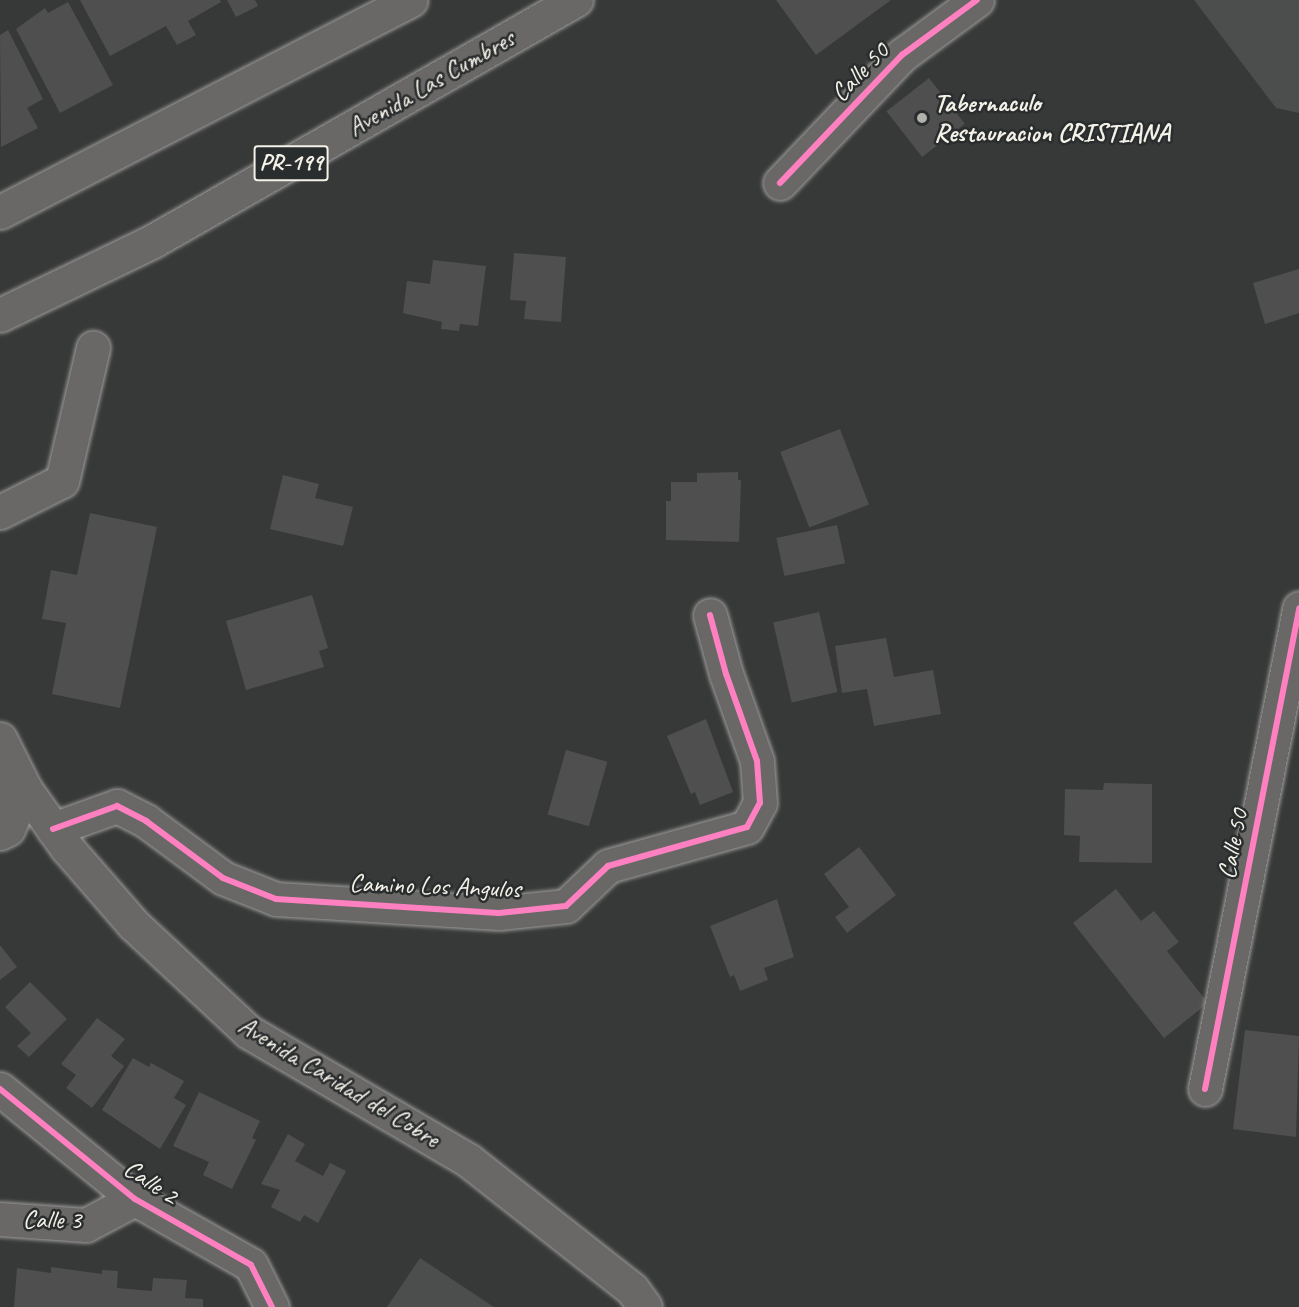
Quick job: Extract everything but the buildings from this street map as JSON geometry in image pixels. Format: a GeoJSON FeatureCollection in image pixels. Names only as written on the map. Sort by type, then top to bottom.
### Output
{"type":"FeatureCollection","features":[{"type":"Feature","properties":{"kind":"main road"},"geometry":{"type":"LineString","coordinates":[[0,212],[411,0]]}},
{"type":"Feature","properties":{"kind":"main road","name":"Avenida Las Cumbres"},"geometry":{"type":"LineString","coordinates":[[0,315],[153,241],[576,0]]}},
{"type":"Feature","properties":{"kind":"main road","name":"Calle 50"},"geometry":{"type":"LineString","coordinates":[[780,183],[902,55],[977,0]]}},
{"type":"Feature","properties":{"kind":"main road"},"geometry":{"type":"LineString","coordinates":[[0,512],[62,481],[93,348]]}},
{"type":"Feature","properties":{"kind":"main road","name":"Calle 50"},"geometry":{"type":"LineString","coordinates":[[1205,1089],[1299,608]]}},
{"type":"Feature","properties":{"kind":"main road","name":"Camino Los Angulos"},"geometry":{"type":"LineString","coordinates":[[53,829],[117,806],[146,821],[223,878],[276,899],[499,913],[566,906],[608,866],[747,827],[760,802],[757,761],[726,674],[710,615]]}},
{"type":"Feature","properties":{"kind":"main road","name":"Avenida Caridad del Cobre"},"geometry":{"type":"LineString","coordinates":[[0,739],[13,790],[53,829],[133,924],[249,1032],[468,1160],[632,1289],[645,1307]]}},
{"type":"Feature","properties":{"kind":"main road"},"geometry":{"type":"LineString","coordinates":[[0,833],[8,829],[13,790]]}},
{"type":"Feature","properties":{"kind":"main road","name":"Calle 2"},"geometry":{"type":"LineString","coordinates":[[0,1089],[135,1199],[251,1265],[272,1307]]}},
{"type":"Feature","properties":{"kind":"main road","name":"Calle 3"},"geometry":{"type":"LineString","coordinates":[[0,1219],[86,1225],[135,1199]]}},
{"type":"Feature","properties":{"kind":"shaded area"},"geometry":{"type":"Polygon","coordinates":[[[1194,0],[1299,0],[1299,113],[1276,108],[1194,0]]]}},
{"type":"Feature","properties":{"kind":"shaded area"},"geometry":{"type":"Polygon","coordinates":[[[420,1258],[494,1307],[387,1307],[420,1258]]]}},
{"type":"Feature","properties":{"kind":"cycle path"},"geometry":{"type":"LineString","coordinates":[[780,183],[902,55],[977,0]]}},
{"type":"Feature","properties":{"kind":"cycle path"},"geometry":{"type":"LineString","coordinates":[[1205,1089],[1299,608]]}},
{"type":"Feature","properties":{"kind":"cycle path"},"geometry":{"type":"LineString","coordinates":[[53,829],[117,806],[146,821],[223,878],[276,899],[499,913],[566,906],[608,866],[747,827],[760,803],[757,761],[726,674],[710,615]]}},
{"type":"Feature","properties":{"kind":"cycle path"},"geometry":{"type":"LineString","coordinates":[[0,1089],[135,1199],[251,1265],[272,1307]]}},
{"type":"Feature","properties":{"kind":"place","name":"Tabernaculo Restauracion CRISTIANA"},"geometry":{"type":"Point","coordinates":[922,118]}}]}
